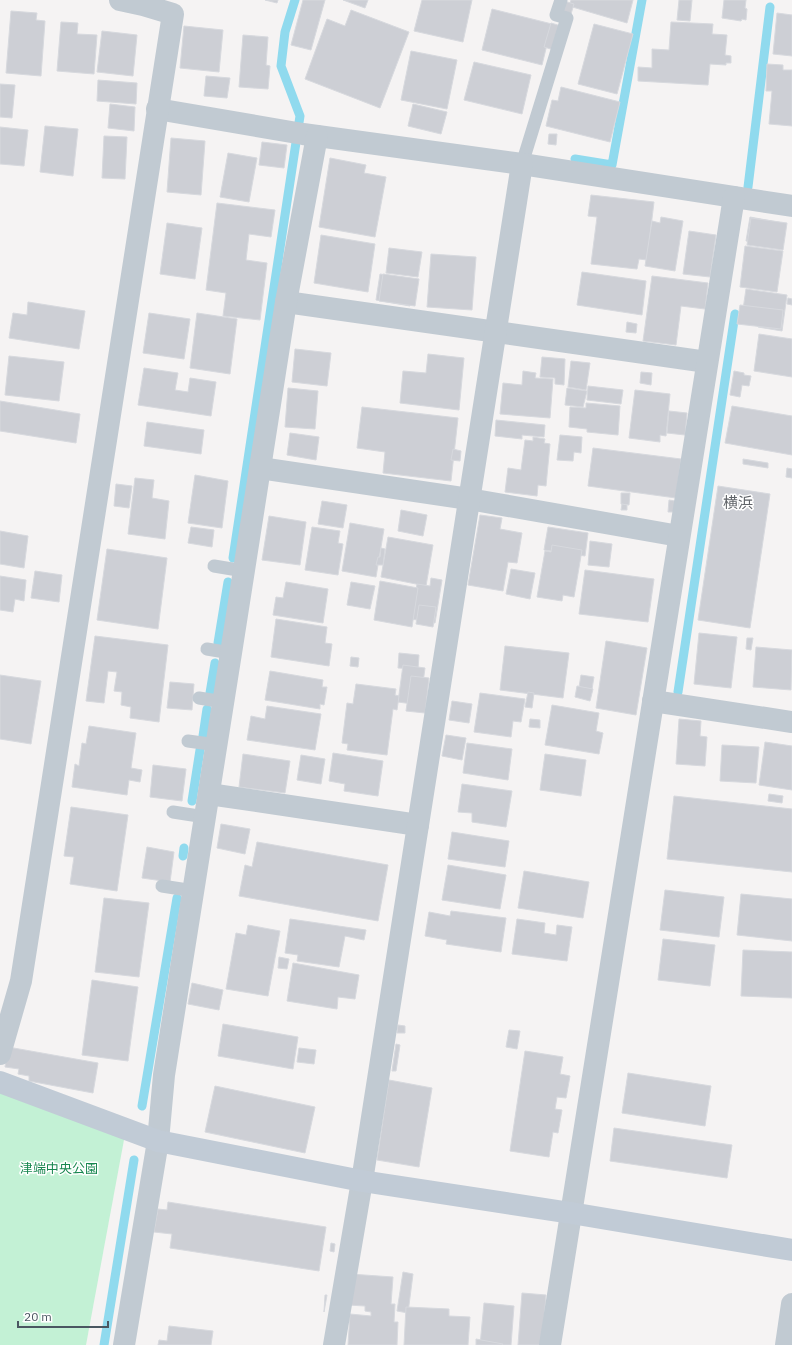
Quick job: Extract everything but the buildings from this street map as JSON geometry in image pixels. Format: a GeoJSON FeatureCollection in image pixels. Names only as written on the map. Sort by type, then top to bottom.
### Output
{"type":"FeatureCollection","features":[{"type":"Feature","properties":{"kind":"street"},"geometry":{"type":"LineString","coordinates":[[0,1054],[21,981],[174,7],[143,5],[120,0]]}},
{"type":"Feature","properties":{"kind":"street"},"geometry":{"type":"LineString","coordinates":[[157,109],[303,134],[522,164],[792,206]]}},
{"type":"Feature","properties":{"kind":"street"},"geometry":{"type":"LineString","coordinates":[[124,1345],[158,1141],[164,1075],[286,302],[303,134]]}},
{"type":"Feature","properties":{"kind":"street"},"geometry":{"type":"LineString","coordinates":[[334,1345],[362,1181],[522,164]]}},
{"type":"Feature","properties":{"kind":"street"},"geometry":{"type":"LineString","coordinates":[[550,1345],[734,197]]}},
{"type":"Feature","properties":{"kind":"street"},"geometry":{"type":"LineString","coordinates":[[286,302],[707,362]]}},
{"type":"Feature","properties":{"kind":"street"},"geometry":{"type":"LineString","coordinates":[[260,468],[469,499],[679,536]]}},
{"type":"Feature","properties":{"kind":"street"},"geometry":{"type":"LineString","coordinates":[[653,701],[792,722]]}},
{"type":"Feature","properties":{"kind":"street"},"geometry":{"type":"LineString","coordinates":[[209,794],[418,825]]}},
{"type":"Feature","properties":{"kind":"street"},"geometry":{"type":"LineString","coordinates":[[0,1082],[158,1141],[362,1181],[571,1213],[792,1250]]}},
{"type":"Feature","properties":{"kind":"street"},"geometry":{"type":"LineString","coordinates":[[786,1345],[792,1304]]}},
{"type":"Feature","properties":{"kind":"lane"},"geometry":{"type":"LineString","coordinates":[[522,164],[567,18],[556,15],[561,0]]}},
{"type":"Feature","properties":{"kind":"lane"},"geometry":{"type":"LineString","coordinates":[[214,566],[244,571]]}},
{"type":"Feature","properties":{"kind":"lane"},"geometry":{"type":"LineString","coordinates":[[207,649],[231,653]]}},
{"type":"Feature","properties":{"kind":"lane"},"geometry":{"type":"LineString","coordinates":[[200,698],[224,702]]}},
{"type":"Feature","properties":{"kind":"lane"},"geometry":{"type":"LineString","coordinates":[[188,741],[217,745]]}},
{"type":"Feature","properties":{"kind":"lane"},"geometry":{"type":"LineString","coordinates":[[173,812],[205,817]]}},
{"type":"Feature","properties":{"kind":"lane"},"geometry":{"type":"LineString","coordinates":[[162,886],[194,891]]}},
{"type":"Feature","properties":{"kind":"green space","name":"津端中央公園"},"geometry":{"type":"Polygon","coordinates":[[[0,1082],[126,1129],[86,1345],[0,1345],[0,1082]]]}},
{"type":"Feature","properties":{"kind":"waterway"},"geometry":{"type":"LineString","coordinates":[[233,558],[300,116],[281,66],[285,32],[295,0]]}},
{"type":"Feature","properties":{"kind":"waterway"},"geometry":{"type":"LineString","coordinates":[[575,159],[612,165],[642,0]]}},
{"type":"Feature","properties":{"kind":"waterway"},"geometry":{"type":"LineString","coordinates":[[748,187],[770,7]]}},
{"type":"Feature","properties":{"kind":"waterway"},"geometry":{"type":"LineString","coordinates":[[678,692],[735,314]]}},
{"type":"Feature","properties":{"kind":"waterway"},"geometry":{"type":"LineString","coordinates":[[218,643],[228,582]]}},
{"type":"Feature","properties":{"kind":"waterway"},"geometry":{"type":"LineString","coordinates":[[210,693],[215,663]]}},
{"type":"Feature","properties":{"kind":"waterway"},"geometry":{"type":"LineString","coordinates":[[203,736],[207,709]]}},
{"type":"Feature","properties":{"kind":"waterway"},"geometry":{"type":"LineString","coordinates":[[192,801],[200,750]]}},
{"type":"Feature","properties":{"kind":"waterway"},"geometry":{"type":"LineString","coordinates":[[183,856],[184,848]]}},
{"type":"Feature","properties":{"kind":"waterway"},"geometry":{"type":"LineString","coordinates":[[142,1106],[177,898]]}},
{"type":"Feature","properties":{"kind":"waterway"},"geometry":{"type":"LineString","coordinates":[[104,1345],[134,1160]]}},
{"type":"Feature","properties":{"kind":"district","name":"横浜"},"geometry":{"type":"Point","coordinates":[738,503]}}]}
